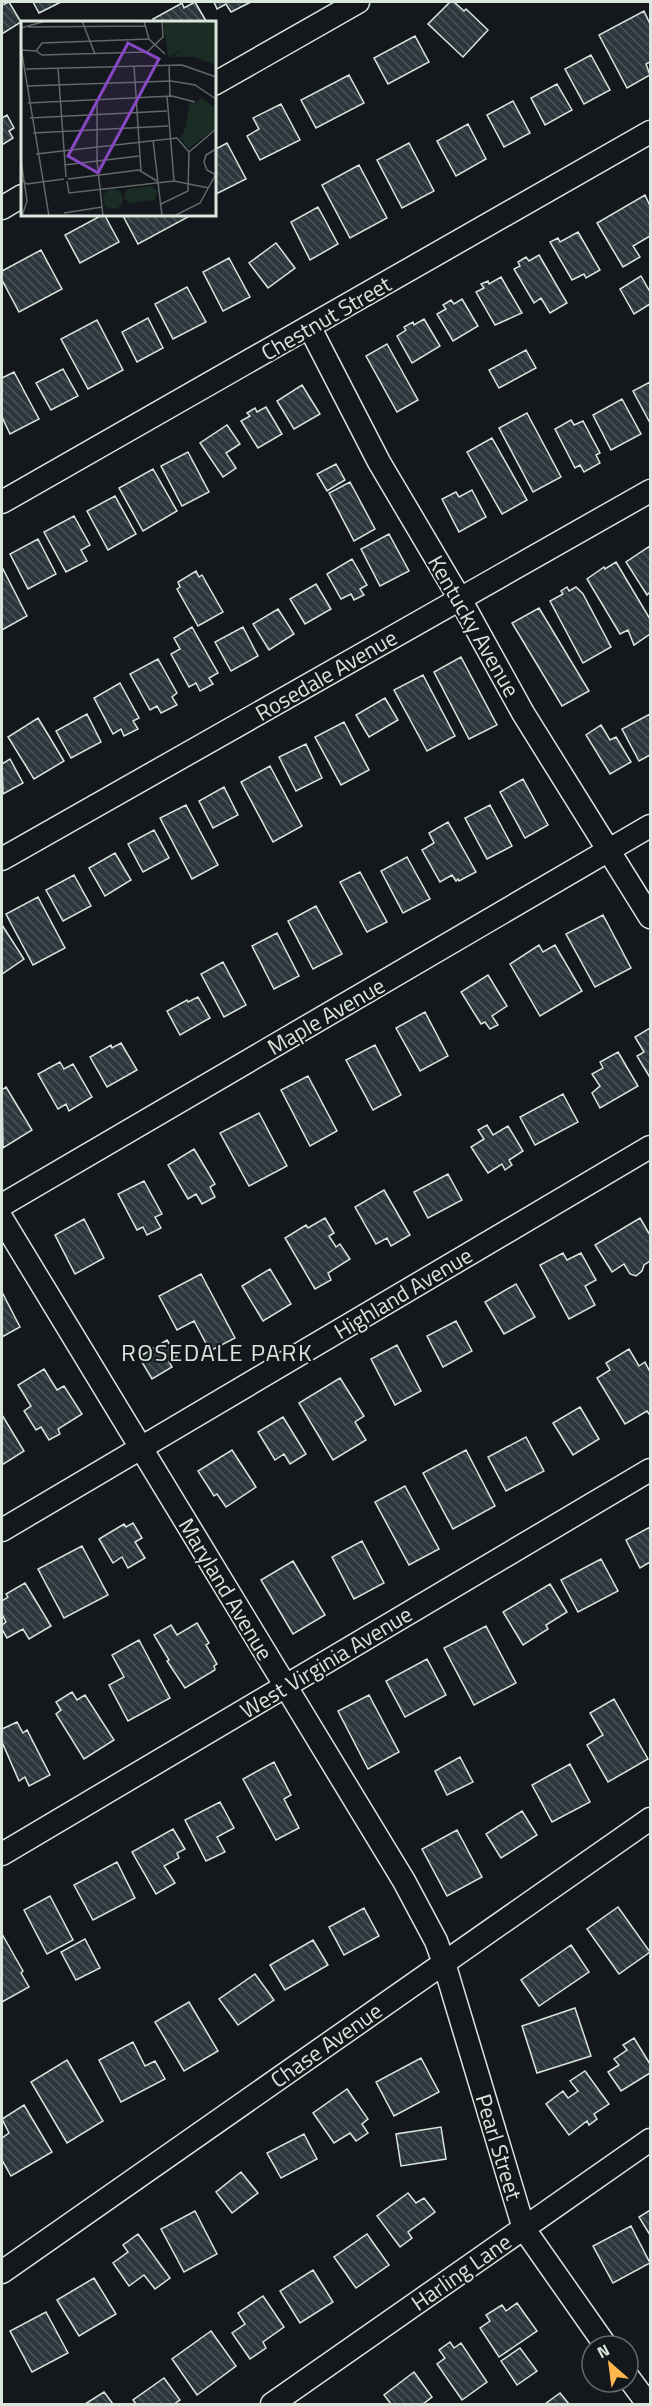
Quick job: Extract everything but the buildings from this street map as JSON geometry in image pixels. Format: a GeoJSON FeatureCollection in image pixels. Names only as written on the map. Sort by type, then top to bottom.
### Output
{"type":"FeatureCollection","features":[{"type":"Feature","properties":{"kind":"street"},"geometry":{"type":"LineString","coordinates":[[216,83],[358,2]]}},
{"type":"Feature","properties":{"kind":"street","name":"Chestnut Street"},"geometry":{"type":"LineString","coordinates":[[2,502],[651,132]]}},
{"type":"Feature","properties":{"kind":"street"},"geometry":{"type":"LineString","coordinates":[[2,208],[21,197]]}},
{"type":"Feature","properties":{"kind":"street","name":"Kentucky Avenue"},"geometry":{"type":"LineString","coordinates":[[310,328],[379,462],[460,599],[523,713],[651,917]]}},
{"type":"Feature","properties":{"kind":"street","name":"Rosedale Avenue"},"geometry":{"type":"LineString","coordinates":[[2,859],[651,491]]}},
{"type":"Feature","properties":{"kind":"street","name":"Maple Avenue"},"geometry":{"type":"LineString","coordinates":[[2,1205],[651,826]]}},
{"type":"Feature","properties":{"kind":"street","name":"Highland Avenue"},"geometry":{"type":"LineString","coordinates":[[2,1530],[651,1147]]}},
{"type":"Feature","properties":{"kind":"street","name":"Maryland Avenue"},"geometry":{"type":"LineString","coordinates":[[2,1219],[404,1881],[436,1941],[444,1963]]}},
{"type":"Feature","properties":{"kind":"street","name":"West Virginia Avenue"},"geometry":{"type":"LineString","coordinates":[[2,1854],[651,1470]]}},
{"type":"Feature","properties":{"kind":"street","name":"Chase Avenue"},"geometry":{"type":"LineString","coordinates":[[2,2272],[651,1819]]}},
{"type":"Feature","properties":{"kind":"street","name":"Pearl Street"},"geometry":{"type":"LineString","coordinates":[[444,1963],[524,2229],[598,2334]]}},
{"type":"Feature","properties":{"kind":"street","name":"Harling Lane"},"geometry":{"type":"LineString","coordinates":[[272,2404],[651,2140]]}},
{"type":"Feature","properties":{"kind":"district","name":"ROSEDALE PARK"},"geometry":{"type":"Point","coordinates":[217,1352]}}]}
